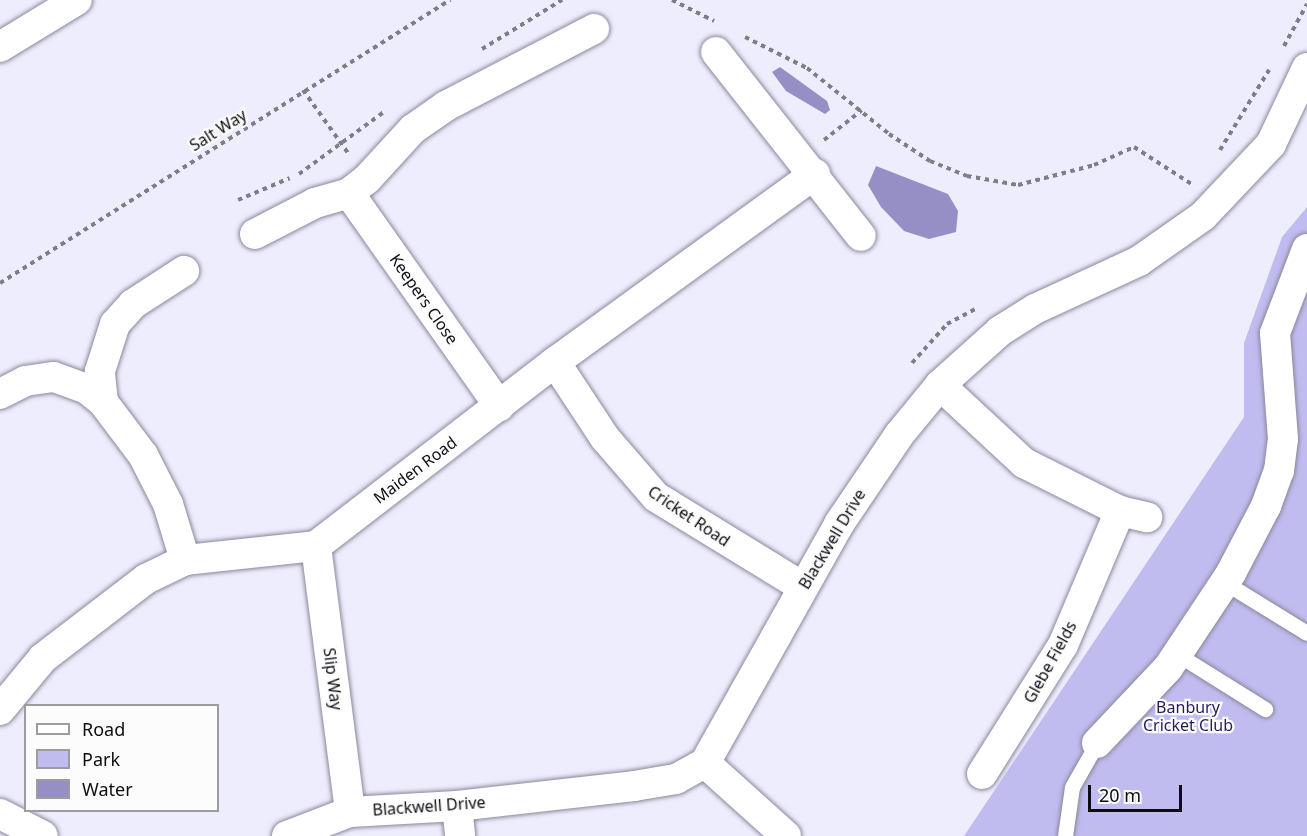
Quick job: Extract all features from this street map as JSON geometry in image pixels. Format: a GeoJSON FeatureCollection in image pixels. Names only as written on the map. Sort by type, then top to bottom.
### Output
{"type":"FeatureCollection","features":[{"type":"Feature","properties":{"kind":"street"},"geometry":{"type":"LineString","coordinates":[[0,47],[77,0]]}},
{"type":"Feature","properties":{"kind":"street"},"geometry":{"type":"LineString","coordinates":[[255,234],[315,203],[358,186],[413,129],[446,106],[594,29]]}},
{"type":"Feature","properties":{"kind":"street"},"geometry":{"type":"LineString","coordinates":[[724,36],[808,166],[861,236]]}},
{"type":"Feature","properties":{"kind":"street","name":"Blackwell Drive"},"geometry":{"type":"LineString","coordinates":[[287,836],[350,812],[457,806],[644,785],[676,779],[705,763],[839,524],[899,435],[940,385],[1000,331],[1035,309],[1139,261],[1204,194],[1271,144],[1307,68]]}},
{"type":"Feature","properties":{"kind":"street","name":"Maiden Road"},"geometry":{"type":"LineString","coordinates":[[316,546],[808,166]]}},
{"type":"Feature","properties":{"kind":"street","name":"Keepers Close"},"geometry":{"type":"LineString","coordinates":[[358,186],[499,406]]}},
{"type":"Feature","properties":{"kind":"street"},"geometry":{"type":"LineString","coordinates":[[1097,743],[1177,654],[1224,582],[1266,506],[1279,471],[1283,439],[1275,333],[1307,249]]}},
{"type":"Feature","properties":{"kind":"street"},"geometry":{"type":"LineString","coordinates":[[103,402],[100,371],[115,324],[133,304],[184,271]]}},
{"type":"Feature","properties":{"kind":"street","name":"Cricket Road"},"geometry":{"type":"LineString","coordinates":[[555,363],[604,438],[656,497],[803,587]]}},
{"type":"Feature","properties":{"kind":"street"},"geometry":{"type":"LineString","coordinates":[[0,394],[25,381],[54,377],[87,390],[103,402],[144,455],[168,504],[185,560]]}},
{"type":"Feature","properties":{"kind":"street","name":"Glebe Fields"},"geometry":{"type":"LineString","coordinates":[[940,385],[1024,463],[1134,514],[1063,645],[982,774]]}},
{"type":"Feature","properties":{"kind":"street"},"geometry":{"type":"LineString","coordinates":[[0,710],[43,658],[100,611],[146,579],[185,560],[316,546]]}},
{"type":"Feature","properties":{"kind":"street","name":"Slip Way"},"geometry":{"type":"LineString","coordinates":[[316,546],[350,812]]}},
{"type":"Feature","properties":{"kind":"street"},"geometry":{"type":"LineString","coordinates":[[705,763],[786,836]]}},
{"type":"Feature","properties":{"kind":"street"},"geometry":{"type":"LineString","coordinates":[[457,806],[460,836]]}},
{"type":"Feature","properties":{"kind":"street"},"geometry":{"type":"LineString","coordinates":[[0,814],[43,836]]}},
{"type":"Feature","properties":{"kind":"lane"},"geometry":{"type":"LineString","coordinates":[[1224,582],[1307,633]]}},
{"type":"Feature","properties":{"kind":"lane"},"geometry":{"type":"LineString","coordinates":[[1177,654],[1265,709]]}},
{"type":"Feature","properties":{"kind":"lane"},"geometry":{"type":"LineString","coordinates":[[1065,836],[1072,787],[1097,743]]}},
{"type":"Feature","properties":{"kind":"path","name":"Salt Way"},"geometry":{"type":"LineString","coordinates":[[0,283],[303,90],[450,0]]}},
{"type":"Feature","properties":{"kind":"path"},"geometry":{"type":"LineString","coordinates":[[672,0],[724,36],[807,68],[930,161],[967,176],[1018,185],[1094,165],[1134,147],[1176,170],[1204,194]]}},
{"type":"Feature","properties":{"kind":"path"},"geometry":{"type":"LineString","coordinates":[[1280,52],[1307,4]]}},
{"type":"Feature","properties":{"kind":"path"},"geometry":{"type":"LineString","coordinates":[[1218,153],[1274,63]]}},
{"type":"Feature","properties":{"kind":"path"},"geometry":{"type":"LineString","coordinates":[[303,90],[358,186]]}},
{"type":"Feature","properties":{"kind":"path"},"geometry":{"type":"LineString","coordinates":[[808,166],[862,110]]}},
{"type":"Feature","properties":{"kind":"path"},"geometry":{"type":"LineString","coordinates":[[1200,178],[1204,194]]}},
{"type":"Feature","properties":{"kind":"path"},"geometry":{"type":"LineString","coordinates":[[1185,191],[1204,194]]}},
{"type":"Feature","properties":{"kind":"path"},"geometry":{"type":"LineString","coordinates":[[912,363],[947,324],[977,307]]}},
{"type":"Feature","properties":{"kind":"green space","name":"Banbury Cricket Club"},"geometry":{"type":"Polygon","coordinates":[[[1307,207],[1307,836],[964,836],[1244,417],[1244,343],[1282,237],[1307,207]]]}},
{"type":"Feature","properties":{"kind":"water"},"geometry":{"type":"Polygon","coordinates":[[[780,67],[827,101],[830,110],[825,114],[786,91],[772,72],[780,67]]]}},
{"type":"Feature","properties":{"kind":"water"},"geometry":{"type":"Polygon","coordinates":[[[876,166],[948,194],[958,211],[956,232],[929,239],[904,231],[881,207],[868,185],[876,166]]]}}]}
